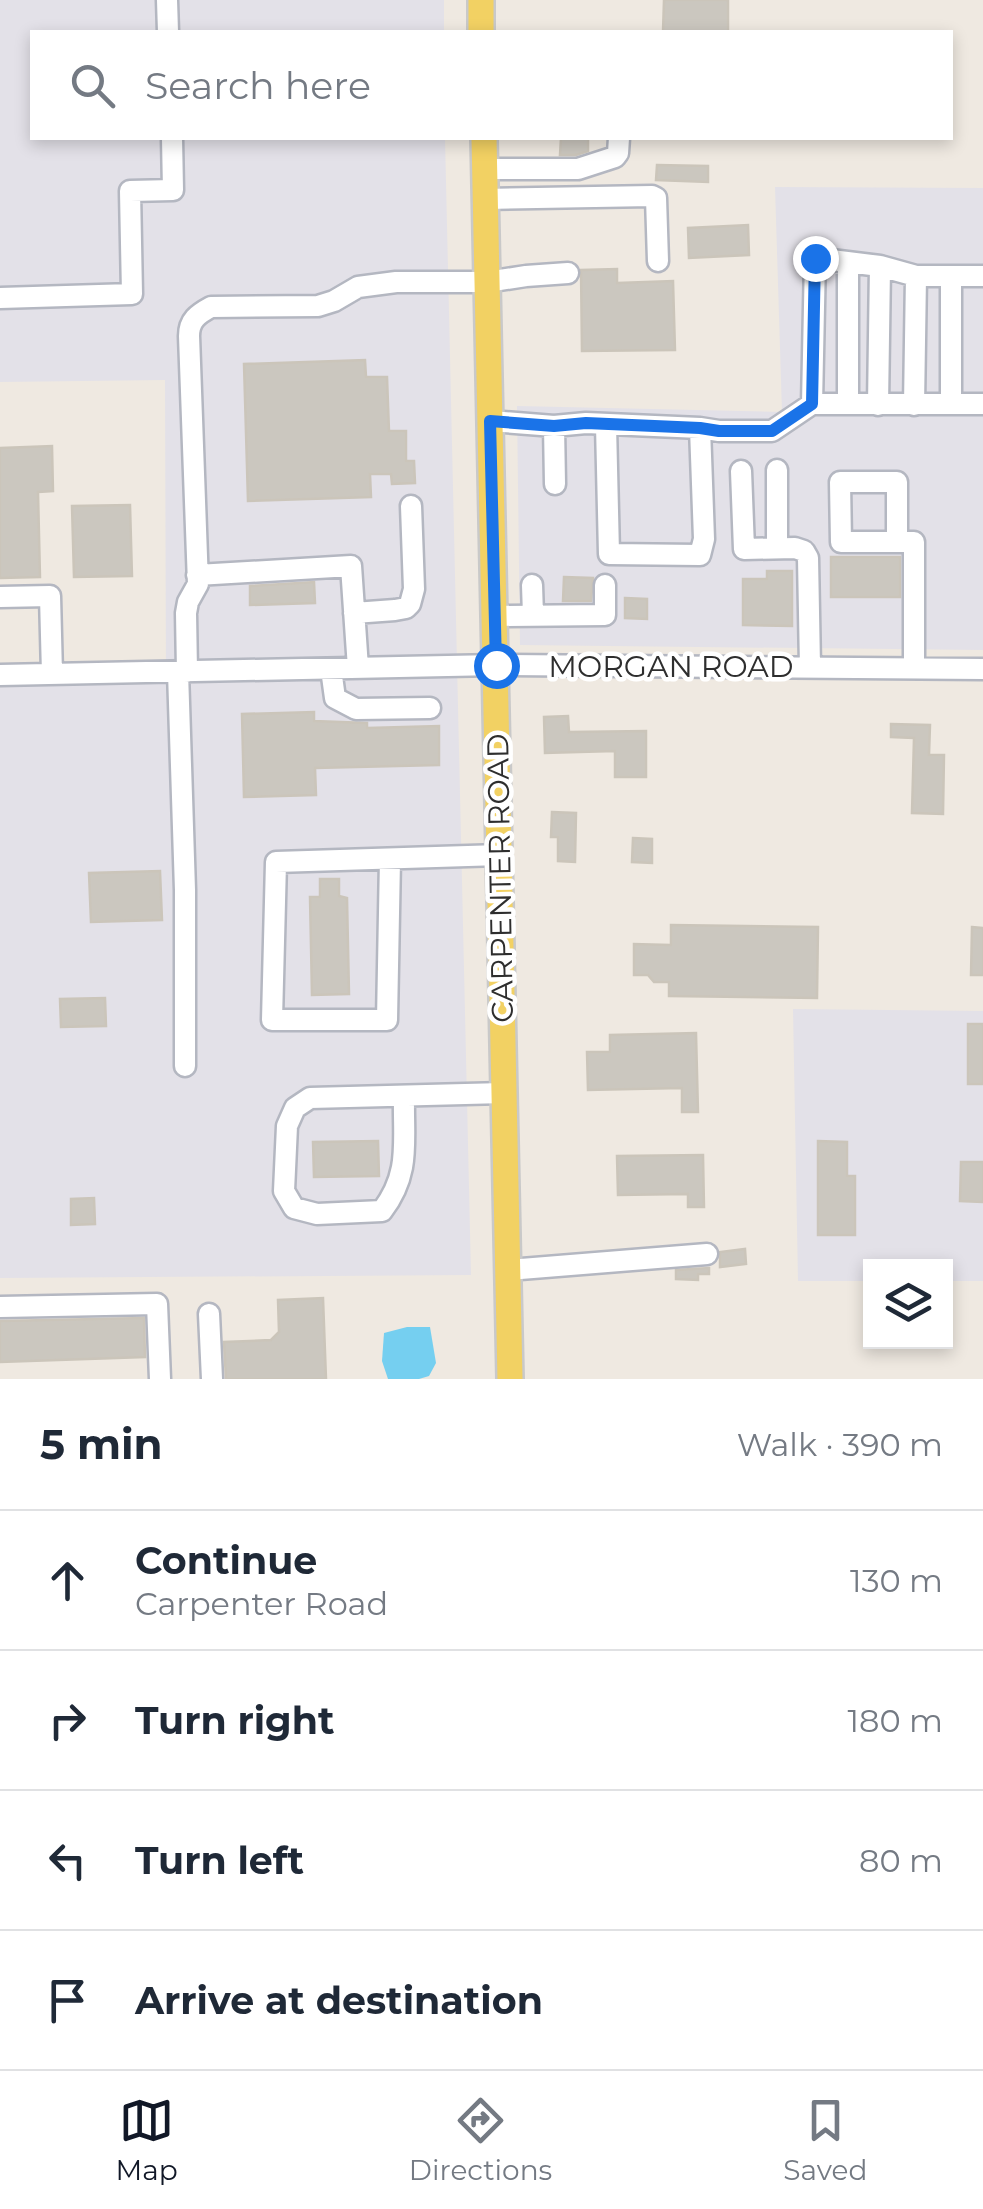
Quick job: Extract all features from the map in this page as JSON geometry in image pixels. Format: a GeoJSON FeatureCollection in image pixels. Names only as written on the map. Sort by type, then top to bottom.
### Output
{"type":"FeatureCollection","features":[{"type":"Feature","properties":{"kind":"main road"},"geometry":{"type":"LineString","coordinates":[[481,0],[482,30]]}},
{"type":"Feature","properties":{"kind":"main road","name":"CARPENTER ROAD"},"geometry":{"type":"LineString","coordinates":[[484,140],[510,1379]]}},
{"type":"Feature","properties":{"kind":"street"},"geometry":{"type":"LineString","coordinates":[[168,0],[168,30]]}},
{"type":"Feature","properties":{"kind":"street"},"geometry":{"type":"LineString","coordinates":[[0,298],[132,294],[130,191],[173,190],[172,140]]}},
{"type":"Feature","properties":{"kind":"street"},"geometry":{"type":"LineString","coordinates":[[485,169],[592,165],[615,157],[619,140]]}},
{"type":"Feature","properties":{"kind":"street"},"geometry":{"type":"LineString","coordinates":[[485,199],[656,198],[658,261]]}},
{"type":"Feature","properties":{"kind":"street"},"geometry":{"type":"LineString","coordinates":[[812,404],[815,258],[880,266],[916,276],[983,276]]}},
{"type":"Feature","properties":{"kind":"street"},"geometry":{"type":"LineString","coordinates":[[848,263],[848,403]]}},
{"type":"Feature","properties":{"kind":"street"},"geometry":{"type":"LineString","coordinates":[[878,405],[880,266]]}},
{"type":"Feature","properties":{"kind":"street"},"geometry":{"type":"LineString","coordinates":[[185,1066],[182,672],[188,602],[198,584],[189,328],[198,314],[212,307],[328,304],[358,287],[396,282],[487,282],[568,274]]}},
{"type":"Feature","properties":{"kind":"street"},"geometry":{"type":"LineString","coordinates":[[914,405],[916,276]]}},
{"type":"Feature","properties":{"kind":"street"},"geometry":{"type":"LineString","coordinates":[[950,276],[951,403]]}},
{"type":"Feature","properties":{"kind":"street"},"geometry":{"type":"LineString","coordinates":[[490,421],[772,431],[812,404],[983,404]]}},
{"type":"Feature","properties":{"kind":"street"},"geometry":{"type":"LineString","coordinates":[[606,425],[609,554],[700,555],[704,539],[700,428]]}},
{"type":"Feature","properties":{"kind":"street"},"geometry":{"type":"LineString","coordinates":[[554,426],[554,484]]}},
{"type":"Feature","properties":{"kind":"street"},"geometry":{"type":"LineString","coordinates":[[777,470],[777,548]]}},
{"type":"Feature","properties":{"kind":"street"},"geometry":{"type":"LineString","coordinates":[[741,471],[744,550],[794,548],[804,551],[808,558],[810,667]]}},
{"type":"Feature","properties":{"kind":"street"},"geometry":{"type":"LineString","coordinates":[[354,612],[394,610],[410,604],[414,589],[411,506]]}},
{"type":"Feature","properties":{"kind":"street"},"geometry":{"type":"LineString","coordinates":[[897,542],[914,542],[914,668]]}},
{"type":"Feature","properties":{"kind":"street"},"geometry":{"type":"LineString","coordinates":[[198,574],[352,566],[358,668]]}},
{"type":"Feature","properties":{"kind":"street"},"geometry":{"type":"LineString","coordinates":[[495,616],[605,614],[605,585]]}},
{"type":"Feature","properties":{"kind":"street"},"geometry":{"type":"LineString","coordinates":[[532,586],[533,615]]}},
{"type":"Feature","properties":{"kind":"street"},"geometry":{"type":"LineString","coordinates":[[0,597],[50,596],[52,674]]}},
{"type":"Feature","properties":{"kind":"street","name":"MORGAN ROAD"},"geometry":{"type":"LineString","coordinates":[[0,676],[496,665],[983,668]]}},
{"type":"Feature","properties":{"kind":"street"},"geometry":{"type":"LineString","coordinates":[[331,669],[335,698],[356,709],[430,708]]}},
{"type":"Feature","properties":{"kind":"street"},"geometry":{"type":"LineString","coordinates":[[390,859],[388,1020],[272,1020],[276,862],[500,855]]}},
{"type":"Feature","properties":{"kind":"street"},"geometry":{"type":"LineString","coordinates":[[404,1097],[403,1172],[395,1194],[382,1211],[316,1214],[294,1208],[284,1191],[287,1126],[295,1108],[310,1098],[504,1092]]}},
{"type":"Feature","properties":{"kind":"street"},"geometry":{"type":"LineString","coordinates":[[508,1270],[707,1254]]}},
{"type":"Feature","properties":{"kind":"street"},"geometry":{"type":"LineString","coordinates":[[0,1307],[158,1304],[160,1379]]}},
{"type":"Feature","properties":{"kind":"street"},"geometry":{"type":"LineString","coordinates":[[210,1314],[212,1379]]}},
{"type":"Feature","properties":{"kind":"shaded area"},"geometry":{"type":"Polygon","coordinates":[[[0,0],[444,0],[444,30],[30,30],[30,140],[445,140],[471,1275],[0,1278],[0,686],[166,682],[165,380],[0,382],[0,0]]]}},
{"type":"Feature","properties":{"kind":"shaded area"},"geometry":{"type":"Polygon","coordinates":[[[775,187],[983,188],[983,650],[520,645],[517,406],[782,412],[775,187]]]}},
{"type":"Feature","properties":{"kind":"shaded area"},"geometry":{"type":"Polygon","coordinates":[[[793,1009],[983,1011],[983,1281],[953,1281],[953,1259],[863,1259],[863,1281],[798,1281],[793,1009]]]}},
{"type":"Feature","properties":{"kind":"water"},"geometry":{"type":"Polygon","coordinates":[[[430,1327],[436,1363],[429,1376],[388,1379],[382,1361],[384,1333],[430,1327]]]}},
{"type":"Feature","properties":{"kind":"building"},"geometry":{"type":"Polygon","coordinates":[[[664,0],[728,0],[728,30],[663,30],[664,0]]]}},
{"type":"Feature","properties":{"kind":"building"},"geometry":{"type":"Polygon","coordinates":[[[561,140],[588,140],[588,151],[560,155],[561,140]]]}},
{"type":"Feature","properties":{"kind":"building"},"geometry":{"type":"Polygon","coordinates":[[[657,165],[708,166],[708,182],[656,180],[657,165]]]}},
{"type":"Feature","properties":{"kind":"building"},"geometry":{"type":"Polygon","coordinates":[[[748,225],[749,255],[689,258],[688,228],[748,225]]]}},
{"type":"Feature","properties":{"kind":"building"},"geometry":{"type":"Polygon","coordinates":[[[617,269],[617,283],[673,281],[675,350],[582,351],[581,270],[617,269]]]}},
{"type":"Feature","properties":{"kind":"building"},"geometry":{"type":"Polygon","coordinates":[[[365,360],[366,377],[387,377],[389,431],[406,431],[406,461],[414,461],[415,483],[392,484],[391,474],[370,474],[371,497],[248,501],[244,364],[365,360]]]}},
{"type":"Feature","properties":{"kind":"building"},"geometry":{"type":"Polygon","coordinates":[[[52,446],[53,491],[38,492],[40,577],[0,578],[0,448],[52,446]]]}},
{"type":"Feature","properties":{"kind":"building"},"geometry":{"type":"Polygon","coordinates":[[[130,505],[132,576],[74,577],[72,506],[130,505]]]}},
{"type":"Feature","properties":{"kind":"building"},"geometry":{"type":"Polygon","coordinates":[[[831,557],[900,557],[900,597],[831,597],[831,557]]]}},
{"type":"Feature","properties":{"kind":"building"},"geometry":{"type":"Polygon","coordinates":[[[767,571],[792,571],[792,626],[743,625],[743,579],[767,579],[767,571]]]}},
{"type":"Feature","properties":{"kind":"building"},"geometry":{"type":"Polygon","coordinates":[[[564,577],[593,578],[591,601],[563,601],[564,577]]]}},
{"type":"Feature","properties":{"kind":"building"},"geometry":{"type":"Polygon","coordinates":[[[314,582],[315,603],[250,605],[250,586],[314,582]]]}},
{"type":"Feature","properties":{"kind":"building"},"geometry":{"type":"Polygon","coordinates":[[[625,598],[647,599],[647,619],[625,618],[625,598]]]}},
{"type":"Feature","properties":{"kind":"building"},"geometry":{"type":"Polygon","coordinates":[[[314,712],[314,721],[367,723],[367,728],[439,726],[439,765],[315,768],[316,795],[244,797],[242,714],[314,712]]]}},
{"type":"Feature","properties":{"kind":"building"},"geometry":{"type":"Polygon","coordinates":[[[568,716],[569,732],[646,731],[646,777],[615,777],[615,751],[545,753],[544,717],[568,716]]]}},
{"type":"Feature","properties":{"kind":"building"},"geometry":{"type":"Polygon","coordinates":[[[891,724],[930,725],[929,755],[944,755],[943,814],[912,813],[914,738],[891,737],[891,724]]]}},
{"type":"Feature","properties":{"kind":"building"},"geometry":{"type":"Polygon","coordinates":[[[552,812],[576,813],[575,862],[558,861],[558,837],[551,837],[552,812]]]}},
{"type":"Feature","properties":{"kind":"building"},"geometry":{"type":"Polygon","coordinates":[[[633,838],[652,839],[652,863],[632,862],[633,838]]]}},
{"type":"Feature","properties":{"kind":"building"},"geometry":{"type":"Polygon","coordinates":[[[160,871],[162,920],[91,922],[89,873],[160,871]]]}},
{"type":"Feature","properties":{"kind":"building"},"geometry":{"type":"Polygon","coordinates":[[[320,879],[339,879],[339,896],[347,898],[349,994],[312,995],[310,897],[320,897],[320,879]]]}},
{"type":"Feature","properties":{"kind":"building"},"geometry":{"type":"Polygon","coordinates":[[[671,925],[818,927],[817,998],[669,996],[669,982],[634,975],[634,944],[671,945],[671,925]]]}},
{"type":"Feature","properties":{"kind":"building"},"geometry":{"type":"Polygon","coordinates":[[[972,927],[983,928],[983,975],[971,975],[972,927]]]}},
{"type":"Feature","properties":{"kind":"building"},"geometry":{"type":"Polygon","coordinates":[[[105,998],[106,1026],[61,1027],[60,999],[105,998]]]}},
{"type":"Feature","properties":{"kind":"building"},"geometry":{"type":"Polygon","coordinates":[[[968,1024],[983,1024],[983,1084],[968,1084],[968,1024]]]}},
{"type":"Feature","properties":{"kind":"building"},"geometry":{"type":"Polygon","coordinates":[[[696,1033],[698,1112],[682,1112],[682,1088],[588,1090],[587,1052],[610,1052],[610,1035],[696,1033]]]}},
{"type":"Feature","properties":{"kind":"building"},"geometry":{"type":"Polygon","coordinates":[[[378,1141],[379,1176],[314,1177],[313,1142],[378,1141]]]}},
{"type":"Feature","properties":{"kind":"building"},"geometry":{"type":"Polygon","coordinates":[[[818,1141],[847,1142],[847,1176],[855,1176],[855,1235],[818,1235],[818,1141]]]}},
{"type":"Feature","properties":{"kind":"building"},"geometry":{"type":"Polygon","coordinates":[[[703,1155],[704,1207],[688,1207],[688,1194],[618,1195],[617,1156],[703,1155]]]}},
{"type":"Feature","properties":{"kind":"building"},"geometry":{"type":"Polygon","coordinates":[[[961,1162],[983,1162],[983,1202],[960,1201],[961,1162]]]}},
{"type":"Feature","properties":{"kind":"building"},"geometry":{"type":"Polygon","coordinates":[[[94,1198],[95,1224],[71,1225],[71,1199],[94,1198]]]}},
{"type":"Feature","properties":{"kind":"building"},"geometry":{"type":"Polygon","coordinates":[[[745,1249],[746,1264],[720,1267],[720,1252],[745,1249]]]}},
{"type":"Feature","properties":{"kind":"building"},"geometry":{"type":"Polygon","coordinates":[[[709,1268],[709,1274],[698,1274],[698,1280],[676,1279],[676,1270],[709,1268]]]}},
{"type":"Feature","properties":{"kind":"building"},"geometry":{"type":"Polygon","coordinates":[[[323,1298],[326,1379],[226,1379],[224,1342],[271,1340],[279,1332],[278,1300],[323,1298]]]}},
{"type":"Feature","properties":{"kind":"building"},"geometry":{"type":"Polygon","coordinates":[[[144,1318],[145,1357],[0,1362],[0,1321],[144,1318]]]}},
{"type":"Feature","properties":{"kind":"route"},"geometry":{"type":"LineString","coordinates":[[496,665],[490,421],[772,431],[812,404],[815,258]]}}]}
